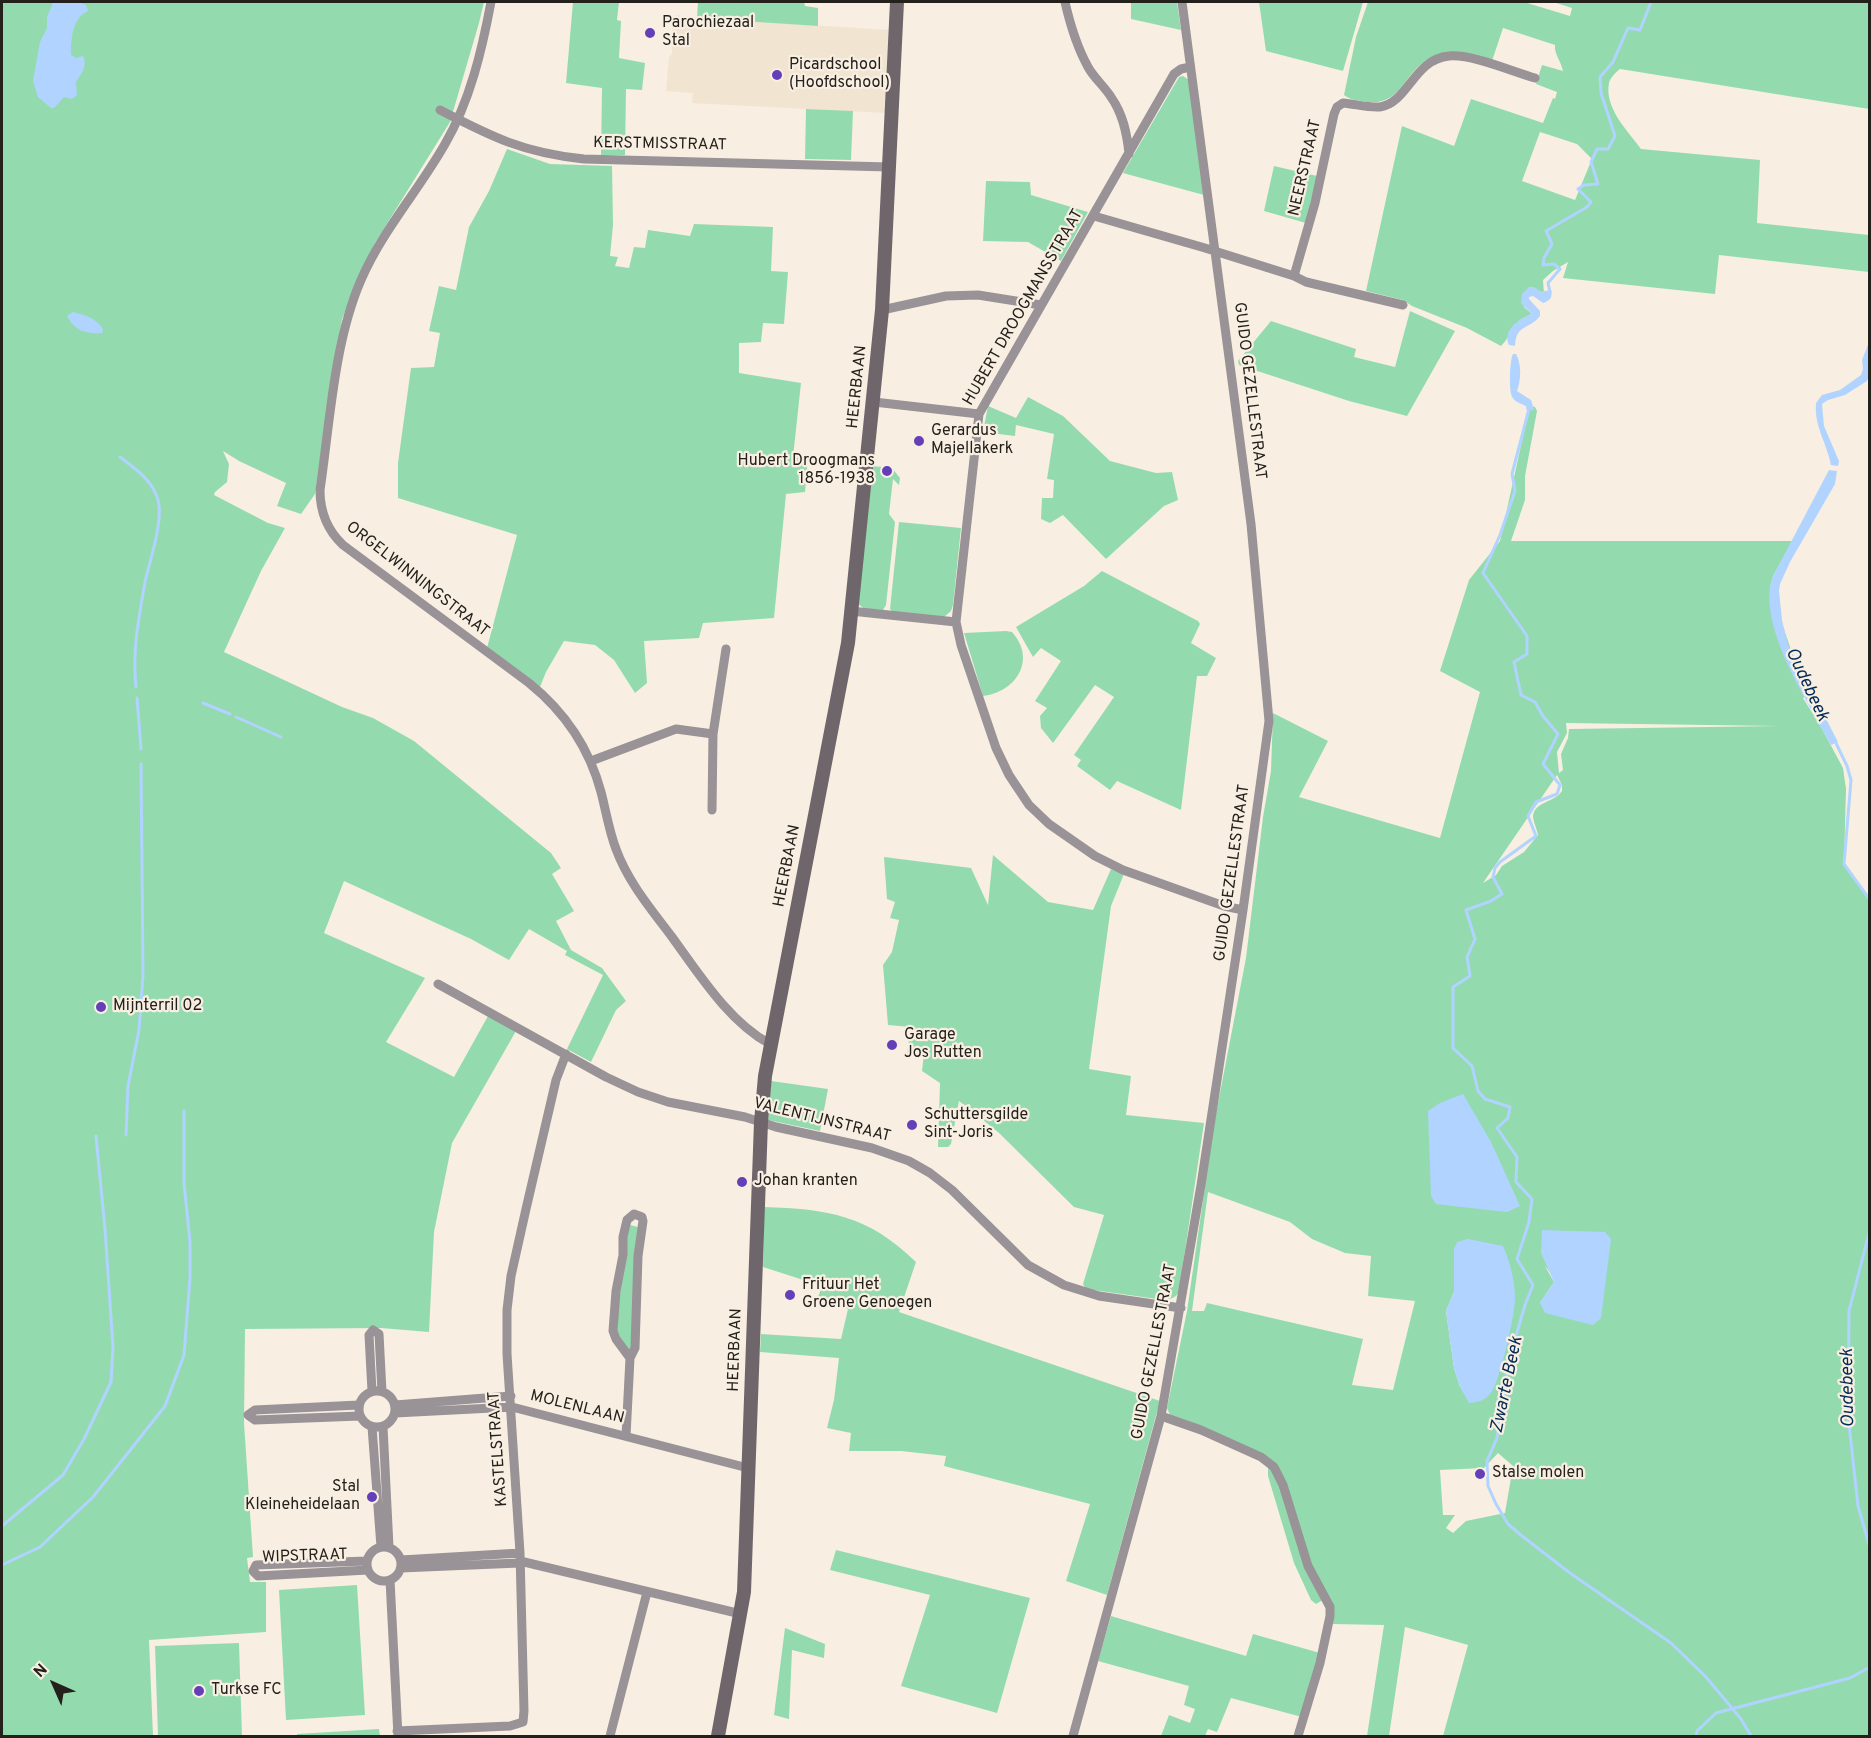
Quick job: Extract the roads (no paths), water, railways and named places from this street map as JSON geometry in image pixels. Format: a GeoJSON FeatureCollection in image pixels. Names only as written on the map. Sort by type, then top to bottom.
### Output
{"type":"FeatureCollection","features":[{"type":"Feature","properties":{"kind":"street","name":"ORGELWINNINGSTRAAT"},"geometry":{"type":"LineString","coordinates":[[491,2],[473,79],[459,120],[434,163],[381,242],[354,297],[339,364],[320,490],[321,506],[329,527],[343,545],[544,696],[576,732],[591,761],[601,790],[615,847],[635,887],[709,988],[753,1034],[770,1044]]}},
{"type":"Feature","properties":{"kind":"street","name":"HEERBAAN"},"geometry":{"type":"LineString","coordinates":[[718,1737],[744,1592],[761,1122],[765,1076],[844,665],[852,612],[882,310],[897,2]]}},
{"type":"Feature","properties":{"kind":"street"},"geometry":{"type":"LineString","coordinates":[[1065,2],[1078,47],[1086,62],[1112,97],[1121,116],[1126,130],[1129,154]]}},
{"type":"Feature","properties":{"kind":"street","name":"GUIDO GEZELLESTRAAT"},"geometry":{"type":"LineString","coordinates":[[1073,1737],[1161,1416],[1181,1308],[1243,910],[1269,721],[1251,524],[1182,2]]}},
{"type":"Feature","properties":{"kind":"street","name":"NEERSTRAAT"},"geometry":{"type":"LineString","coordinates":[[1294,276],[1317,194],[1334,114],[1340,105],[1343,103],[1383,107],[1396,99],[1420,70],[1447,56],[1462,56],[1535,78]]}},
{"type":"Feature","properties":{"kind":"street","name":"HUBERT DROOGMANSSTRAAT"},"geometry":{"type":"LineString","coordinates":[[1190,67],[1181,69],[1174,75],[979,414],[956,622],[961,645],[996,748],[1009,775],[1029,805],[1049,824],[1095,856],[1157,882],[1224,906],[1243,910]]}},
{"type":"Feature","properties":{"kind":"street","name":"KERSTMISSTRAAT"},"geometry":{"type":"LineString","coordinates":[[440,110],[490,136],[522,148],[555,156],[584,159],[889,167]]}},
{"type":"Feature","properties":{"kind":"street"},"geometry":{"type":"LineString","coordinates":[[1094,216],[1294,276],[1306,282],[1403,305]]}},
{"type":"Feature","properties":{"kind":"street"},"geometry":{"type":"LineString","coordinates":[[882,310],[946,296],[978,295],[1041,305]]}},
{"type":"Feature","properties":{"kind":"street"},"geometry":{"type":"LineString","coordinates":[[874,402],[979,414]]}},
{"type":"Feature","properties":{"kind":"street"},"geometry":{"type":"LineString","coordinates":[[852,612],[956,622]]}},
{"type":"Feature","properties":{"kind":"street"},"geometry":{"type":"LineString","coordinates":[[712,810],[713,734],[726,649]]}},
{"type":"Feature","properties":{"kind":"street"},"geometry":{"type":"LineString","coordinates":[[591,761],[676,729],[713,734]]}},
{"type":"Feature","properties":{"kind":"street","name":"VALENTIJNSTRAAT"},"geometry":{"type":"LineString","coordinates":[[438,984],[623,1085],[653,1097],[896,1155],[920,1167],[952,1190],[1028,1264],[1064,1285],[1099,1296],[1181,1308]]}},
{"type":"Feature","properties":{"kind":"street","name":"KASTELSTRAAT"},"geometry":{"type":"LineString","coordinates":[[397,1734],[518,1725],[523,1722],[520,1559],[507,1354],[507,1310],[511,1276],[556,1080],[566,1054]]}},
{"type":"Feature","properties":{"kind":"street"},"geometry":{"type":"LineString","coordinates":[[626,1436],[630,1358],[635,1348],[638,1256],[643,1221],[642,1217],[634,1214],[627,1220],[625,1229],[613,1331],[630,1358]]}},
{"type":"Feature","properties":{"kind":"street"},"geometry":{"type":"LineString","coordinates":[[373,1330],[379,1334],[377,1391],[369,1335],[373,1330]]}},
{"type":"Feature","properties":{"kind":"street"},"geometry":{"type":"LineString","coordinates":[[377,1391],[391,1398],[395,1409],[393,1419],[383,1427],[372,1427],[360,1416],[359,1405],[365,1395],[377,1391]]}},
{"type":"Feature","properties":{"kind":"street","name":"MOLENLAAN"},"geometry":{"type":"LineString","coordinates":[[395,1409],[511,1396]]}},
{"type":"Feature","properties":{"kind":"street"},"geometry":{"type":"LineString","coordinates":[[359,1405],[255,1410],[248,1415],[255,1420],[360,1416]]}},
{"type":"Feature","properties":{"kind":"street","name":"MOLENLAAN"},"geometry":{"type":"LineString","coordinates":[[395,1409],[512,1407],[748,1468]]}},
{"type":"Feature","properties":{"kind":"street"},"geometry":{"type":"LineString","coordinates":[[1161,1416],[1201,1430],[1261,1457],[1269,1462],[1281,1479],[1308,1566],[1330,1607],[1320,1663],[1298,1737]]}},
{"type":"Feature","properties":{"kind":"street"},"geometry":{"type":"LineString","coordinates":[[372,1427],[385,1547]]}},
{"type":"Feature","properties":{"kind":"street"},"geometry":{"type":"LineString","coordinates":[[383,1427],[385,1547]]}},
{"type":"Feature","properties":{"kind":"street"},"geometry":{"type":"LineString","coordinates":[[385,1547],[399,1554],[401,1564],[399,1573],[390,1580],[376,1579],[367,1565],[373,1551],[385,1547]]}},
{"type":"Feature","properties":{"kind":"street"},"geometry":{"type":"LineString","coordinates":[[401,1564],[520,1559],[741,1614]]}},
{"type":"Feature","properties":{"kind":"street","name":"WIPSTRAAT"},"geometry":{"type":"LineString","coordinates":[[256,1565],[367,1565],[258,1576],[253,1571],[256,1565]]}},
{"type":"Feature","properties":{"kind":"street"},"geometry":{"type":"LineString","coordinates":[[390,1580],[397,1734]]}},
{"type":"Feature","properties":{"kind":"street"},"geometry":{"type":"LineString","coordinates":[[610,1737],[647,1592]]}},
{"type":"Feature","properties":{"kind":"water"},"geometry":{"type":"Polygon","coordinates":[[[53,2],[78,2],[86,5],[88,11],[79,19],[72,36],[71,55],[76,58],[83,56],[85,63],[76,82],[77,95],[72,99],[64,97],[54,108],[51,108],[38,97],[33,81],[40,42],[47,28],[47,17],[53,2]]]}},
{"type":"Feature","properties":{"kind":"water"},"geometry":{"type":"Polygon","coordinates":[[[1529,287],[1534,287],[1543,293],[1551,290],[1551,297],[1543,303],[1533,296],[1529,297],[1540,311],[1540,316],[1520,331],[1515,346],[1509,345],[1507,340],[1510,330],[1517,322],[1532,314],[1521,303],[1522,294],[1529,287]]]}},
{"type":"Feature","properties":{"kind":"water"},"geometry":{"type":"Polygon","coordinates":[[[73,312],[94,320],[103,329],[102,333],[90,333],[77,328],[67,316],[73,312]]]}},
{"type":"Feature","properties":{"kind":"water"},"geometry":{"type":"Polygon","coordinates":[[[1869,342],[1867,381],[1845,395],[1822,404],[1824,426],[1839,461],[1838,466],[1831,465],[1817,420],[1816,403],[1822,395],[1840,390],[1861,375],[1862,360],[1869,342]]]}},
{"type":"Feature","properties":{"kind":"water"},"geometry":{"type":"Polygon","coordinates":[[[1513,354],[1516,354],[1518,358],[1520,368],[1517,391],[1531,400],[1534,410],[1527,411],[1526,406],[1515,401],[1511,395],[1510,376],[1513,354]]]}},
{"type":"Feature","properties":{"kind":"water"},"geometry":{"type":"Polygon","coordinates":[[[1829,470],[1837,471],[1835,484],[1790,562],[1779,591],[1782,620],[1788,645],[1838,742],[1831,745],[1787,663],[1771,617],[1769,595],[1773,576],[1829,470]]]}},
{"type":"Feature","properties":{"kind":"water"},"geometry":{"type":"Polygon","coordinates":[[[1463,1094],[1491,1142],[1520,1206],[1507,1212],[1436,1204],[1431,1196],[1428,1111],[1440,1103],[1463,1094]]]}},
{"type":"Feature","properties":{"kind":"water"},"geometry":{"type":"Polygon","coordinates":[[[1542,1230],[1605,1232],[1611,1239],[1601,1318],[1593,1325],[1545,1313],[1540,1303],[1554,1282],[1541,1253],[1542,1230]]]}},
{"type":"Feature","properties":{"kind":"water"},"geometry":{"type":"Polygon","coordinates":[[[1468,1239],[1503,1246],[1511,1270],[1515,1296],[1507,1347],[1494,1388],[1485,1398],[1469,1403],[1460,1387],[1454,1368],[1446,1311],[1454,1292],[1454,1249],[1457,1242],[1468,1239]]]}},
{"type":"Feature","properties":{"kind":"waterway","name":"Zwarte Beek"},"geometry":{"type":"LineString","coordinates":[[1550,292],[1548,283],[1560,269],[1554,264],[1543,265],[1544,258],[1552,244],[1546,231],[1587,207],[1591,202],[1578,189],[1584,185],[1598,184],[1591,162],[1597,149],[1608,149],[1615,136],[1601,93],[1600,77],[1613,62],[1628,28],[1640,30],[1651,2]]}},
{"type":"Feature","properties":{"kind":"waterway","name":"Zwarte Beek"},"geometry":{"type":"LineString","coordinates":[[1528,408],[1512,474],[1515,491],[1500,535],[1483,573],[1527,636],[1527,654],[1514,662],[1521,695],[1535,702],[1558,734],[1543,764],[1560,785],[1557,794],[1536,802],[1528,816],[1536,836],[1495,868],[1493,877],[1502,894],[1491,901],[1466,910],[1475,939],[1467,957],[1470,976],[1453,987],[1453,1048],[1472,1066],[1478,1091],[1485,1099],[1510,1107],[1508,1118],[1497,1128],[1517,1157],[1516,1182],[1532,1199],[1529,1222],[1517,1259],[1533,1285],[1509,1360],[1497,1438],[1487,1461],[1488,1486],[1508,1524],[1570,1573],[1671,1643],[1706,1677],[1741,1719],[1751,1736]]}},
{"type":"Feature","properties":{"kind":"waterway"},"geometry":{"type":"LineString","coordinates":[[120,457],[142,474],[151,485],[159,506],[158,527],[145,582],[137,634],[136,687]]}},
{"type":"Feature","properties":{"kind":"waterway"},"geometry":{"type":"LineString","coordinates":[[137,698],[141,749]]}},
{"type":"Feature","properties":{"kind":"waterway"},"geometry":{"type":"LineString","coordinates":[[203,703],[230,714]]}},
{"type":"Feature","properties":{"kind":"waterway"},"geometry":{"type":"LineString","coordinates":[[236,717],[281,737]]}},
{"type":"Feature","properties":{"kind":"waterway","name":"Oudebeek"},"geometry":{"type":"LineString","coordinates":[[1834,739],[1851,780],[1844,864],[1870,900]]}},
{"type":"Feature","properties":{"kind":"waterway"},"geometry":{"type":"LineString","coordinates":[[126,1135],[128,1086],[139,1030],[143,975],[141,764]]}},
{"type":"Feature","properties":{"kind":"waterway"},"geometry":{"type":"LineString","coordinates":[[2,1565],[40,1547],[93,1497],[165,1406],[184,1355],[190,1278],[190,1242],[184,1183],[184,1111]]}},
{"type":"Feature","properties":{"kind":"waterway"},"geometry":{"type":"LineString","coordinates":[[2,1526],[63,1475],[84,1439],[111,1382],[113,1347],[96,1136]]}},
{"type":"Feature","properties":{"kind":"waterway","name":"Oudebeek"},"geometry":{"type":"LineString","coordinates":[[1870,1229],[1849,1311],[1848,1415],[1858,1506],[1870,1548]]}},
{"type":"Feature","properties":{"kind":"waterway","name":"Oudebeek"},"geometry":{"type":"LineString","coordinates":[[1696,1736],[1697,1731],[1716,1713],[1850,1678],[1870,1667]]}},
{"type":"Feature","properties":{"kind":"place","name":"Parochiezaal Stal"},"geometry":{"type":"Point","coordinates":[650,33]}},
{"type":"Feature","properties":{"kind":"place","name":"Picardschool (Hoofdschool)"},"geometry":{"type":"Point","coordinates":[777,75]}},
{"type":"Feature","properties":{"kind":"place","name":"Gerardus Majellakerk"},"geometry":{"type":"Point","coordinates":[919,441]}},
{"type":"Feature","properties":{"kind":"place","name":"Hubert Droogmans 1856-1938"},"geometry":{"type":"Point","coordinates":[887,471]}},
{"type":"Feature","properties":{"kind":"place","name":"Mijnterril 02"},"geometry":{"type":"Point","coordinates":[101,1007]}},
{"type":"Feature","properties":{"kind":"place","name":"Garage Jos Rutten"},"geometry":{"type":"Point","coordinates":[892,1045]}},
{"type":"Feature","properties":{"kind":"place","name":"Schuttersgilde Sint-Joris"},"geometry":{"type":"Point","coordinates":[912,1125]}},
{"type":"Feature","properties":{"kind":"place","name":"Johan kranten"},"geometry":{"type":"Point","coordinates":[742,1182]}},
{"type":"Feature","properties":{"kind":"place","name":"Frituur Het Groene Genoegen"},"geometry":{"type":"Point","coordinates":[790,1295]}},
{"type":"Feature","properties":{"kind":"place","name":"Stalse molen"},"geometry":{"type":"Point","coordinates":[1480,1474]}},
{"type":"Feature","properties":{"kind":"place","name":"Stal Kleineheidelaan"},"geometry":{"type":"Point","coordinates":[372,1497]}},
{"type":"Feature","properties":{"kind":"place","name":"Turkse FC"},"geometry":{"type":"Point","coordinates":[199,1691]}}]}
